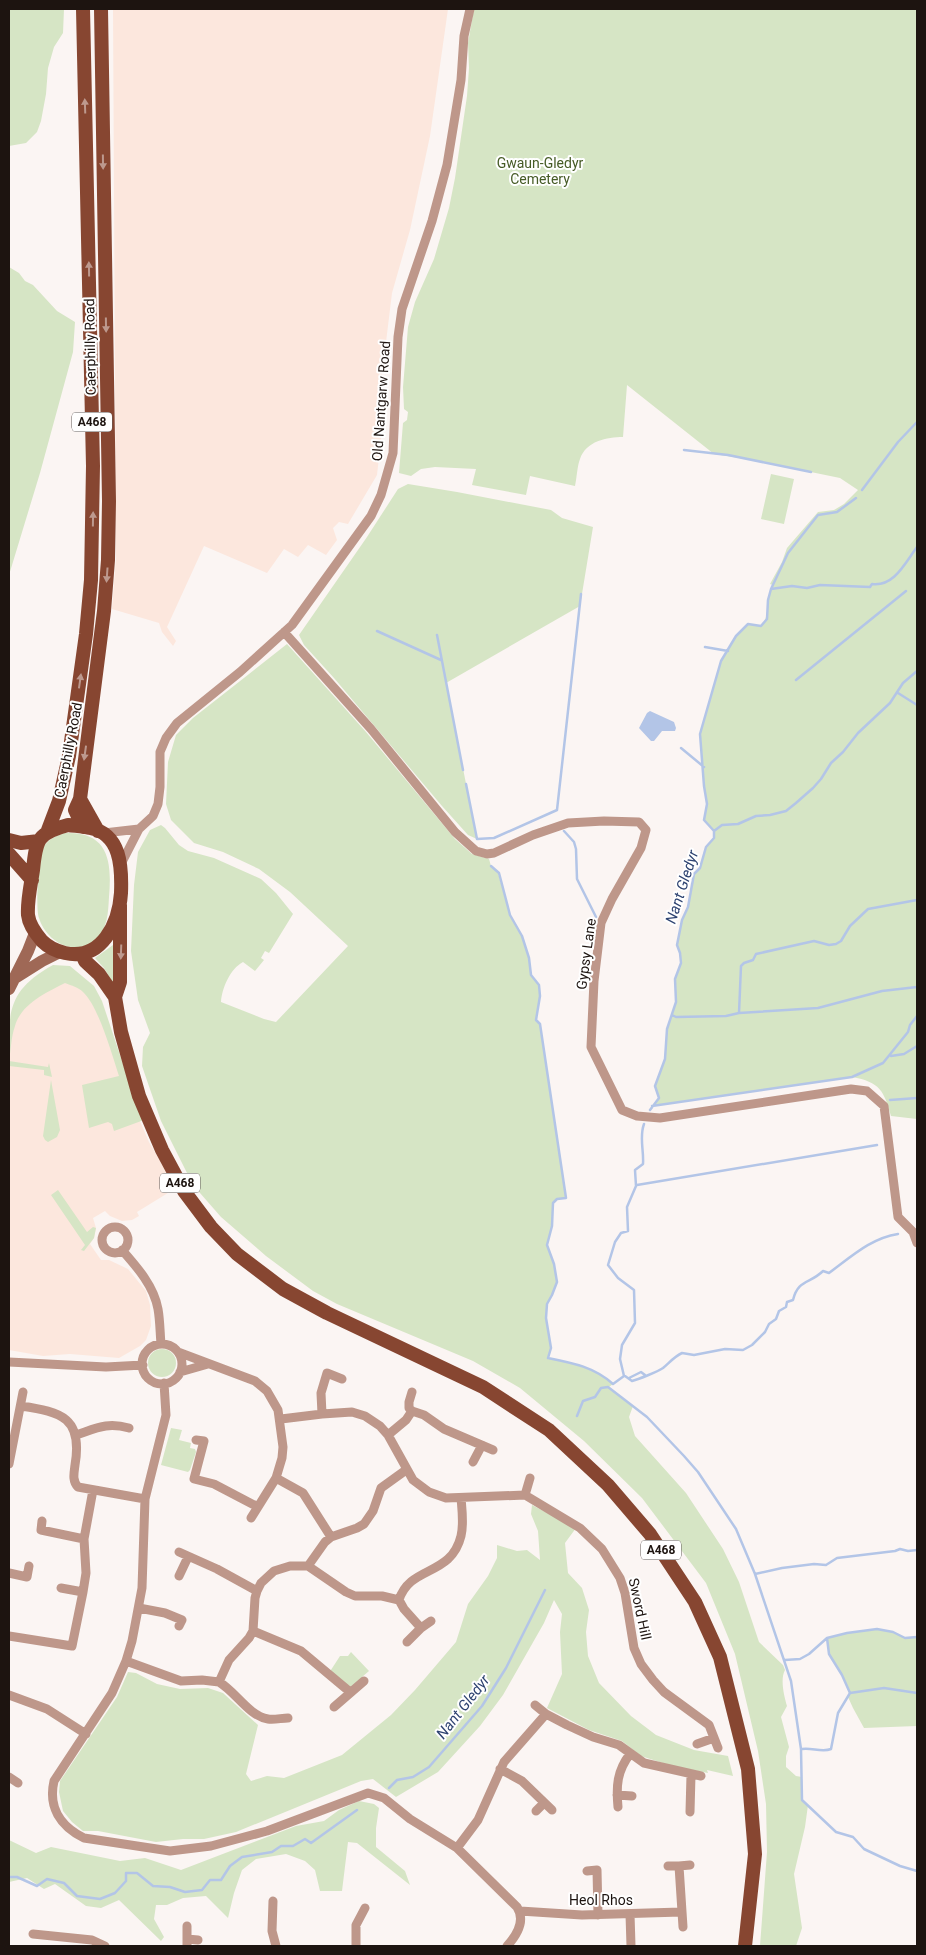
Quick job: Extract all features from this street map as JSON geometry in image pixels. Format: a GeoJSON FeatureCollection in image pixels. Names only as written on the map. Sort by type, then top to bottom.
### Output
{"type":"FeatureCollection","features":[{"type":"Feature","properties":{"kind":"main road","name":"Caerphilly Road"},"geometry":{"type":"LineString","coordinates":[[43,836],[59,801],[69,756],[86,634],[92,552],[93,466],[83,9]]}},
{"type":"Feature","properties":{"kind":"main road","name":"Caerphilly Road"},"geometry":{"type":"LineString","coordinates":[[83,827],[75,810],[80,799],[104,611],[108,560],[109,501],[101,9]]}},
{"type":"Feature","properties":{"kind":"main road","name":"Caerphilly Road"},"geometry":{"type":"LineString","coordinates":[[80,799],[101,832]]}},
{"type":"Feature","properties":{"kind":"main road"},"geometry":{"type":"LineString","coordinates":[[9,840],[21,843],[68,825],[101,832],[114,844],[121,864],[120,905],[113,927],[104,941],[82,954],[76,955],[60,952],[48,947],[35,933],[28,916],[34,859],[43,836]]}},
{"type":"Feature","properties":{"kind":"main road"},"geometry":{"type":"LineString","coordinates":[[9,854],[32,880]]}},
{"type":"Feature","properties":{"kind":"main road","name":"A468"},"geometry":{"type":"LineString","coordinates":[[115,997],[120,982],[120,905]]}},
{"type":"Feature","properties":{"kind":"main road"},"geometry":{"type":"LineString","coordinates":[[12,984],[35,933]]}},
{"type":"Feature","properties":{"kind":"main road"},"geometry":{"type":"LineString","coordinates":[[12,984],[42,961],[60,952]]}},
{"type":"Feature","properties":{"kind":"main road","name":"A468"},"geometry":{"type":"LineString","coordinates":[[82,954],[115,997],[121,1032],[139,1096],[166,1158],[184,1190],[211,1227],[237,1254],[283,1289],[327,1313],[483,1387],[549,1430],[608,1485],[650,1534],[690,1595],[720,1657],[748,1770],[755,1854],[745,1946]]}},
{"type":"Feature","properties":{"kind":"street","name":"Old Nantgarw Road"},"geometry":{"type":"LineString","coordinates":[[121,864],[139,829],[152,816],[158,804],[160,752],[170,732],[177,723],[240,672],[284,632],[308,603],[371,516],[381,495],[388,476],[395,440],[401,314],[432,221],[447,165],[461,80],[464,36],[470,9]]}},
{"type":"Feature","properties":{"kind":"street","name":"Gypsy Lane"},"geometry":{"type":"LineString","coordinates":[[284,632],[370,729],[455,832],[476,851],[487,854],[494,853],[533,835],[568,823],[604,820],[639,822],[646,830],[642,848],[612,899],[601,923],[594,981],[591,1047],[622,1110],[637,1116],[660,1118],[851,1089],[867,1091],[884,1106],[898,1218],[913,1232],[917,1243]]}},
{"type":"Feature","properties":{"kind":"street"},"geometry":{"type":"LineString","coordinates":[[101,832],[139,829]]}},
{"type":"Feature","properties":{"kind":"street"},"geometry":{"type":"LineString","coordinates":[[122,1250],[136,1265],[155,1295],[160,1344]]}},
{"type":"Feature","properties":{"kind":"street"},"geometry":{"type":"LineString","coordinates":[[208,1364],[180,1372],[172,1380],[164,1384],[151,1380],[144,1370],[143,1358],[149,1349],[160,1344],[168,1345],[178,1352],[250,1378],[261,1386],[275,1402],[281,1420],[282,1458],[276,1478],[251,1518]]}},
{"type":"Feature","properties":{"kind":"street"},"geometry":{"type":"LineString","coordinates":[[178,1352],[182,1360],[180,1372]]}},
{"type":"Feature","properties":{"kind":"street"},"geometry":{"type":"LineString","coordinates":[[9,1362],[106,1367],[143,1365]]}},
{"type":"Feature","properties":{"kind":"street"},"geometry":{"type":"LineString","coordinates":[[317,1368],[342,1379]]}},
{"type":"Feature","properties":{"kind":"street"},"geometry":{"type":"LineString","coordinates":[[322,1414],[321,1394],[327,1373]]}},
{"type":"Feature","properties":{"kind":"street"},"geometry":{"type":"LineString","coordinates":[[164,1384],[166,1415],[145,1499],[143,1570],[139,1608],[126,1661],[112,1693],[54,1781],[52,1801],[59,1819],[65,1826],[84,1838],[180,1851],[211,1846],[267,1831],[362,1794],[376,1794],[384,1798],[410,1819],[457,1848],[520,1912],[520,1930],[508,1946]]}},
{"type":"Feature","properties":{"kind":"street"},"geometry":{"type":"LineString","coordinates":[[9,1464],[23,1392]]}},
{"type":"Feature","properties":{"kind":"street"},"geometry":{"type":"LineString","coordinates":[[412,1392],[409,1402],[409,1408],[412,1411],[424,1415],[444,1429],[492,1450]]}},
{"type":"Feature","properties":{"kind":"street"},"geometry":{"type":"LineString","coordinates":[[21,1406],[49,1410],[57,1413],[68,1422],[76,1436],[75,1485],[82,1489],[145,1499]]}},
{"type":"Feature","properties":{"kind":"street"},"geometry":{"type":"LineString","coordinates":[[388,1435],[406,1420],[412,1411]]}},
{"type":"Feature","properties":{"kind":"street"},"geometry":{"type":"LineString","coordinates":[[281,1420],[322,1414],[358,1414],[372,1420],[388,1435],[406,1470],[420,1486],[429,1492],[446,1498],[524,1495],[530,1478]]}},
{"type":"Feature","properties":{"kind":"street"},"geometry":{"type":"LineString","coordinates":[[76,1436],[102,1426],[118,1425],[129,1428]]}},
{"type":"Feature","properties":{"kind":"street"},"geometry":{"type":"LineString","coordinates":[[196,1440],[204,1441],[190,1478],[214,1484],[258,1507]]}},
{"type":"Feature","properties":{"kind":"street"},"geometry":{"type":"LineString","coordinates":[[473,1462],[482,1445]]}},
{"type":"Feature","properties":{"kind":"street"},"geometry":{"type":"LineString","coordinates":[[308,1566],[320,1546],[331,1537],[364,1524],[374,1510],[381,1488],[406,1470]]}},
{"type":"Feature","properties":{"kind":"street"},"geometry":{"type":"LineString","coordinates":[[276,1478],[303,1493],[331,1537]]}},
{"type":"Feature","properties":{"kind":"street"},"geometry":{"type":"LineString","coordinates":[[9,1636],[72,1646],[86,1574],[84,1539],[93,1490]]}},
{"type":"Feature","properties":{"kind":"street","name":"Sword Hill"},"geometry":{"type":"LineString","coordinates":[[524,1495],[580,1528],[602,1549],[620,1578],[625,1593],[634,1648],[641,1664],[664,1692],[709,1725],[718,1748]]}},
{"type":"Feature","properties":{"kind":"street"},"geometry":{"type":"LineString","coordinates":[[399,1600],[405,1588],[412,1580],[445,1563],[455,1550],[461,1534],[461,1498]]}},
{"type":"Feature","properties":{"kind":"street"},"geometry":{"type":"LineString","coordinates":[[42,1520],[41,1530],[84,1539]]}},
{"type":"Feature","properties":{"kind":"street"},"geometry":{"type":"LineString","coordinates":[[179,1552],[217,1569],[257,1591]]}},
{"type":"Feature","properties":{"kind":"street"},"geometry":{"type":"LineString","coordinates":[[179,1576],[188,1557]]}},
{"type":"Feature","properties":{"kind":"street"},"geometry":{"type":"LineString","coordinates":[[9,1573],[27,1577],[29,1566]]}},
{"type":"Feature","properties":{"kind":"street"},"geometry":{"type":"LineString","coordinates":[[219,1682],[229,1660],[250,1638],[253,1631],[255,1598],[261,1583],[274,1571],[290,1566],[308,1566],[354,1596],[382,1596],[399,1600],[404,1609],[421,1628]]}},
{"type":"Feature","properties":{"kind":"street"},"geometry":{"type":"LineString","coordinates":[[61,1588],[83,1592]]}},
{"type":"Feature","properties":{"kind":"street"},"geometry":{"type":"LineString","coordinates":[[139,1608],[165,1613],[182,1620],[180,1626]]}},
{"type":"Feature","properties":{"kind":"street"},"geometry":{"type":"LineString","coordinates":[[407,1642],[431,1621]]}},
{"type":"Feature","properties":{"kind":"street"},"geometry":{"type":"LineString","coordinates":[[253,1631],[301,1651],[350,1692]]}},
{"type":"Feature","properties":{"kind":"street"},"geometry":{"type":"LineString","coordinates":[[126,1661],[181,1681],[202,1680],[219,1682],[228,1687],[252,1712],[268,1720],[288,1718]]}},
{"type":"Feature","properties":{"kind":"street"},"geometry":{"type":"LineString","coordinates":[[334,1707],[364,1681]]}},
{"type":"Feature","properties":{"kind":"street"},"geometry":{"type":"LineString","coordinates":[[9,1695],[47,1709],[86,1734]]}},
{"type":"Feature","properties":{"kind":"street"},"geometry":{"type":"LineString","coordinates":[[535,1705],[546,1714],[593,1737],[612,1742],[644,1763],[701,1776]]}},
{"type":"Feature","properties":{"kind":"street"},"geometry":{"type":"LineString","coordinates":[[457,1848],[478,1820],[500,1769],[510,1753],[546,1714]]}},
{"type":"Feature","properties":{"kind":"street"},"geometry":{"type":"LineString","coordinates":[[697,1744],[714,1738]]}},
{"type":"Feature","properties":{"kind":"street"},"geometry":{"type":"LineString","coordinates":[[618,1807],[617,1778],[623,1763],[630,1754]]}},
{"type":"Feature","properties":{"kind":"street"},"geometry":{"type":"LineString","coordinates":[[500,1769],[522,1781],[552,1810]]}},
{"type":"Feature","properties":{"kind":"street"},"geometry":{"type":"LineString","coordinates":[[690,1812],[691,1775]]}},
{"type":"Feature","properties":{"kind":"street"},"geometry":{"type":"LineString","coordinates":[[9,1777],[18,1783]]}},
{"type":"Feature","properties":{"kind":"street"},"geometry":{"type":"LineString","coordinates":[[617,1796],[632,1796]]}},
{"type":"Feature","properties":{"kind":"street"},"geometry":{"type":"LineString","coordinates":[[536,1811],[544,1803]]}},
{"type":"Feature","properties":{"kind":"street"},"geometry":{"type":"LineString","coordinates":[[668,1866],[690,1865]]}},
{"type":"Feature","properties":{"kind":"street"},"geometry":{"type":"LineString","coordinates":[[679,1866],[683,1927]]}},
{"type":"Feature","properties":{"kind":"street"},"geometry":{"type":"LineString","coordinates":[[587,1871],[607,1868]]}},
{"type":"Feature","properties":{"kind":"street"},"geometry":{"type":"LineString","coordinates":[[597,1870],[598,1915]]}},
{"type":"Feature","properties":{"kind":"street"},"geometry":{"type":"LineString","coordinates":[[273,1901],[271,1915],[276,1946]]}},
{"type":"Feature","properties":{"kind":"street"},"geometry":{"type":"LineString","coordinates":[[356,1946],[356,1924],[365,1908]]}},
{"type":"Feature","properties":{"kind":"street","name":"Heol Rhos"},"geometry":{"type":"LineString","coordinates":[[520,1912],[598,1915],[681,1912]]}},
{"type":"Feature","properties":{"kind":"street"},"geometry":{"type":"LineString","coordinates":[[630,1914],[631,1946]]}},
{"type":"Feature","properties":{"kind":"street"},"geometry":{"type":"LineString","coordinates":[[187,1926],[187,1943],[198,1940]]}},
{"type":"Feature","properties":{"kind":"street"},"geometry":{"type":"LineString","coordinates":[[33,1934],[92,1940],[105,1946]]}},
{"type":"Feature","properties":{"kind":"shaded area"},"geometry":{"type":"Polygon","coordinates":[[[113,9],[448,9],[430,136],[410,230],[392,293],[381,383],[381,439],[377,475],[348,524],[339,522],[333,528],[337,540],[326,555],[308,545],[298,557],[284,549],[267,573],[204,546],[167,627],[176,641],[173,646],[162,632],[159,623],[112,609],[116,558],[113,9]]]}},
{"type":"Feature","properties":{"kind":"shaded area"},"geometry":{"type":"Polygon","coordinates":[[[54,967],[94,996],[136,1112],[149,1142],[176,1188],[137,1212],[139,1216],[132,1220],[122,1221],[110,1216],[105,1211],[93,1218],[96,1228],[94,1238],[90,1244],[101,1260],[109,1260],[128,1269],[146,1291],[150,1305],[151,1326],[146,1340],[140,1346],[119,1358],[70,1354],[43,1356],[9,1350],[9,1021],[54,967]]]}},
{"type":"Feature","properties":{"kind":"green space"},"geometry":{"type":"Polygon","coordinates":[[[9,9],[64,9],[63,33],[54,47],[48,68],[46,94],[37,132],[26,143],[9,146],[9,9]]]}},
{"type":"Feature","properties":{"kind":"green space","name":"Gwaun-Gledyr Cemetery"},"geometry":{"type":"Polygon","coordinates":[[[474,9],[917,9],[917,1119],[891,1116],[883,1094],[875,1085],[852,1077],[652,1106],[659,1098],[655,1086],[665,1059],[667,1029],[676,1003],[675,979],[681,963],[677,945],[682,920],[688,907],[694,874],[700,868],[706,847],[714,838],[714,831],[704,820],[707,804],[700,734],[721,661],[736,636],[748,624],[761,626],[764,622],[773,585],[770,584],[787,548],[818,512],[834,510],[844,504],[858,490],[840,478],[714,454],[627,385],[623,437],[604,439],[587,448],[579,462],[575,486],[530,476],[526,495],[472,485],[476,469],[435,467],[421,469],[411,476],[399,473],[403,423],[407,420],[408,412],[404,409],[403,387],[408,327],[415,302],[434,259],[449,208],[467,96],[468,43],[474,9]]]}},
{"type":"Feature","properties":{"kind":"green space"},"geometry":{"type":"Polygon","coordinates":[[[9,267],[19,273],[25,281],[33,285],[57,311],[75,322],[73,352],[40,473],[9,575],[9,267]]]}},
{"type":"Feature","properties":{"kind":"green space"},"geometry":{"type":"Polygon","coordinates":[[[771,474],[794,479],[784,524],[761,519],[771,474]]]}},
{"type":"Feature","properties":{"kind":"green space"},"geometry":{"type":"Polygon","coordinates":[[[408,484],[551,510],[562,518],[593,527],[580,606],[446,683],[477,839],[468,835],[442,806],[304,645],[299,635],[398,489],[408,484]]]}},
{"type":"Feature","properties":{"kind":"green space"},"geometry":{"type":"Polygon","coordinates":[[[287,644],[366,732],[455,839],[472,854],[489,859],[491,866],[498,873],[510,915],[522,936],[529,958],[531,975],[539,985],[540,996],[536,1020],[540,1024],[566,1198],[557,1199],[553,1203],[552,1226],[547,1245],[554,1264],[557,1282],[547,1304],[546,1318],[551,1348],[548,1358],[575,1364],[598,1373],[613,1384],[609,1387],[633,1406],[629,1417],[635,1436],[686,1493],[723,1549],[739,1582],[759,1642],[783,1665],[785,1670],[783,1688],[787,1706],[781,1717],[789,1747],[786,1756],[786,1767],[796,1776],[802,1777],[802,1799],[808,1805],[794,1874],[802,1928],[796,1946],[760,1946],[767,1852],[766,1804],[758,1751],[735,1654],[706,1583],[642,1498],[584,1441],[520,1388],[473,1361],[337,1304],[313,1291],[266,1256],[221,1217],[193,1185],[161,1121],[142,1066],[143,1047],[150,1033],[138,1000],[131,951],[134,885],[138,852],[150,830],[161,825],[179,845],[188,851],[214,858],[261,879],[276,893],[293,914],[269,953],[265,951],[261,958],[264,960],[255,971],[243,962],[234,969],[225,985],[221,1002],[276,1022],[348,946],[290,892],[259,869],[223,852],[194,843],[171,820],[166,804],[168,762],[176,735],[193,718],[287,644]]]}},
{"type":"Feature","properties":{"kind":"green space"},"geometry":{"type":"Polygon","coordinates":[[[65,833],[91,837],[99,843],[105,851],[110,872],[108,914],[105,925],[96,940],[82,947],[66,946],[56,941],[47,933],[41,923],[38,912],[38,884],[42,849],[46,843],[65,833]]]}},
{"type":"Feature","properties":{"kind":"green space"},"geometry":{"type":"Polygon","coordinates":[[[113,945],[115,983],[113,983],[95,958],[113,945]]]}},
{"type":"Feature","properties":{"kind":"green space"},"geometry":{"type":"Polygon","coordinates":[[[53,965],[70,966],[94,986],[102,1001],[138,1109],[144,1120],[114,1131],[112,1124],[108,1122],[89,1128],[82,1085],[119,1076],[94,1008],[83,992],[75,987],[65,983],[50,990],[23,1011],[18,1018],[14,1030],[9,1061],[10,1019],[13,1007],[25,985],[53,965]]]}},
{"type":"Feature","properties":{"kind":"green space"},"geometry":{"type":"Polygon","coordinates":[[[9,1061],[48,1067],[49,1063],[52,1077],[44,1075],[44,1070],[9,1066],[9,1061]]]}},
{"type":"Feature","properties":{"kind":"green space"},"geometry":{"type":"Polygon","coordinates":[[[51,1080],[60,1130],[57,1137],[48,1142],[43,1136],[51,1080]]]}},
{"type":"Feature","properties":{"kind":"green space"},"geometry":{"type":"Polygon","coordinates":[[[58,1190],[87,1232],[93,1227],[96,1228],[94,1238],[84,1251],[81,1250],[85,1245],[51,1195],[58,1190]]]}},
{"type":"Feature","properties":{"kind":"green space"},"geometry":{"type":"Polygon","coordinates":[[[162,1349],[172,1353],[176,1363],[172,1373],[162,1377],[152,1373],[148,1363],[152,1353],[162,1349]]]}},
{"type":"Feature","properties":{"kind":"green space"},"geometry":{"type":"Polygon","coordinates":[[[171,1428],[182,1430],[179,1440],[191,1443],[190,1448],[195,1449],[196,1452],[188,1472],[161,1465],[171,1428]]]}},
{"type":"Feature","properties":{"kind":"green space"},"geometry":{"type":"Polygon","coordinates":[[[532,1505],[576,1528],[565,1543],[568,1573],[582,1588],[589,1610],[586,1632],[588,1656],[599,1683],[631,1716],[656,1735],[694,1750],[728,1756],[733,1776],[707,1770],[708,1773],[672,1766],[641,1756],[622,1741],[589,1730],[547,1708],[562,1674],[560,1632],[562,1614],[554,1600],[544,1623],[503,1695],[480,1726],[438,1772],[396,1797],[373,1779],[361,1781],[236,1832],[204,1839],[156,1842],[98,1831],[83,1831],[63,1811],[59,1792],[60,1781],[117,1697],[128,1672],[136,1673],[157,1684],[180,1689],[208,1688],[223,1693],[258,1725],[246,1774],[251,1781],[267,1776],[284,1778],[342,1755],[391,1715],[456,1642],[468,1604],[488,1576],[497,1558],[497,1545],[517,1551],[527,1550],[540,1560],[538,1531],[531,1514],[532,1505]]]}},
{"type":"Feature","properties":{"kind":"green space"},"geometry":{"type":"Polygon","coordinates":[[[877,1629],[893,1632],[905,1638],[917,1637],[917,1726],[864,1728],[848,1697],[849,1693],[842,1675],[829,1654],[827,1638],[877,1629]]]}},
{"type":"Feature","properties":{"kind":"green space"},"geometry":{"type":"Polygon","coordinates":[[[351,1652],[369,1671],[362,1677],[364,1681],[350,1692],[329,1673],[340,1656],[348,1656],[351,1652]]]}},
{"type":"Feature","properties":{"kind":"green space"},"geometry":{"type":"Polygon","coordinates":[[[359,1801],[374,1804],[379,1808],[376,1847],[405,1871],[410,1885],[357,1843],[348,1842],[342,1891],[320,1891],[315,1870],[305,1861],[286,1854],[256,1859],[242,1870],[228,1918],[206,1896],[183,1898],[167,1905],[156,1905],[154,1919],[164,1937],[161,1941],[119,1900],[101,1908],[86,1906],[55,1884],[44,1889],[27,1878],[9,1882],[9,1840],[36,1853],[51,1847],[120,1861],[145,1858],[181,1870],[296,1826],[324,1821],[339,1810],[359,1801]]]}},
{"type":"Feature","properties":{"kind":"water"},"geometry":{"type":"Polygon","coordinates":[[[650,711],[674,722],[675,731],[662,731],[654,741],[651,741],[639,728],[650,711]]]}},
{"type":"Feature","properties":{"kind":"waterway","name":"Nant Gledyr"},"geometry":{"type":"LineString","coordinates":[[862,490],[898,442],[917,422]]}},
{"type":"Feature","properties":{"kind":"waterway"},"geometry":{"type":"LineString","coordinates":[[684,450],[728,455],[811,472]]}},
{"type":"Feature","properties":{"kind":"waterway","name":"Nant Gledyr"},"geometry":{"type":"LineString","coordinates":[[650,1110],[659,1098],[655,1086],[665,1059],[667,1029],[676,1002],[675,979],[681,963],[677,945],[682,920],[688,907],[694,874],[700,868],[706,847],[714,838],[714,831],[704,820],[707,804],[700,734],[721,661],[736,636],[748,624],[761,626],[767,619],[768,600],[771,589],[788,553],[818,515],[837,512],[856,498]]}},
{"type":"Feature","properties":{"kind":"waterway"},"geometry":{"type":"LineString","coordinates":[[771,589],[792,586],[807,588],[820,585],[870,587],[872,584],[880,584],[893,578],[917,547]]}},
{"type":"Feature","properties":{"kind":"waterway"},"geometry":{"type":"LineString","coordinates":[[796,680],[906,591]]}},
{"type":"Feature","properties":{"kind":"waterway"},"geometry":{"type":"LineString","coordinates":[[466,784],[477,839],[494,838],[557,810],[581,594]]}},
{"type":"Feature","properties":{"kind":"waterway"},"geometry":{"type":"LineString","coordinates":[[377,631],[441,660]]}},
{"type":"Feature","properties":{"kind":"waterway"},"geometry":{"type":"LineString","coordinates":[[437,635],[463,770]]}},
{"type":"Feature","properties":{"kind":"waterway"},"geometry":{"type":"LineString","coordinates":[[705,647],[728,651]]}},
{"type":"Feature","properties":{"kind":"waterway"},"geometry":{"type":"LineString","coordinates":[[714,831],[722,825],[738,824],[756,816],[786,811],[813,788],[831,763],[843,752],[858,733],[890,703],[903,683],[917,671]]}},
{"type":"Feature","properties":{"kind":"waterway"},"geometry":{"type":"LineString","coordinates":[[898,693],[917,705]]}},
{"type":"Feature","properties":{"kind":"waterway"},"geometry":{"type":"LineString","coordinates":[[681,748],[704,767]]}},
{"type":"Feature","properties":{"kind":"waterway"},"geometry":{"type":"LineString","coordinates":[[564,831],[574,842],[577,879],[596,917]]}},
{"type":"Feature","properties":{"kind":"waterway"},"geometry":{"type":"LineString","coordinates":[[491,866],[499,873],[510,915],[522,936],[529,958],[531,975],[539,985],[540,996],[536,1020],[540,1024],[566,1198],[557,1199],[553,1203],[552,1226],[547,1245],[554,1264],[557,1282],[547,1304],[546,1318],[551,1348],[548,1358],[591,1370],[613,1384]]}},
{"type":"Feature","properties":{"kind":"waterway"},"geometry":{"type":"LineString","coordinates":[[739,1013],[741,966],[753,960],[756,954],[814,941],[829,945],[836,944],[841,941],[850,926],[868,909],[917,900]]}},
{"type":"Feature","properties":{"kind":"waterway"},"geometry":{"type":"LineString","coordinates":[[672,1015],[676,1017],[726,1016],[739,1013],[818,1008],[882,991],[917,987]]}},
{"type":"Feature","properties":{"kind":"waterway"},"geometry":{"type":"LineString","coordinates":[[652,1106],[852,1077],[883,1063],[908,1032],[910,1025],[917,1016]]}},
{"type":"Feature","properties":{"kind":"waterway"},"geometry":{"type":"LineString","coordinates":[[891,1056],[904,1054],[917,1046]]}},
{"type":"Feature","properties":{"kind":"waterway"},"geometry":{"type":"LineString","coordinates":[[890,1100],[917,1098]]}},
{"type":"Feature","properties":{"kind":"waterway","name":"Nant Gledyr"},"geometry":{"type":"LineString","coordinates":[[613,1384],[624,1376],[620,1359],[622,1345],[635,1323],[634,1290],[618,1278],[608,1265],[615,1242],[621,1233],[628,1231],[627,1207],[636,1186],[635,1170],[643,1164],[642,1139],[644,1124]]}},
{"type":"Feature","properties":{"kind":"waterway"},"geometry":{"type":"LineString","coordinates":[[637,1185],[877,1145]]}},
{"type":"Feature","properties":{"kind":"waterway"},"geometry":{"type":"LineString","coordinates":[[625,1376],[632,1381],[648,1375],[663,1368],[682,1353],[694,1355],[725,1349],[743,1350],[752,1345],[765,1332],[769,1324],[776,1319],[779,1311],[786,1307],[787,1302],[793,1300],[795,1293],[801,1285],[823,1271],[829,1273],[870,1244],[898,1234]]}},
{"type":"Feature","properties":{"kind":"waterway"},"geometry":{"type":"LineString","coordinates":[[629,1378],[641,1372],[645,1375]]}},
{"type":"Feature","properties":{"kind":"waterway"},"geometry":{"type":"LineString","coordinates":[[608,1387],[647,1417],[684,1456],[698,1472],[736,1529],[755,1574],[791,1681],[801,1749],[802,1800],[836,1832],[853,1837],[864,1849],[900,1866],[917,1871]]}},
{"type":"Feature","properties":{"kind":"waterway","name":"Nant Gledyr"},"geometry":{"type":"LineString","coordinates":[[577,1416],[583,1401],[595,1397],[601,1388],[608,1387]]}},
{"type":"Feature","properties":{"kind":"waterway"},"geometry":{"type":"LineString","coordinates":[[755,1574],[782,1568],[814,1564],[826,1565],[837,1558],[900,1549],[908,1551],[917,1550]]}},
{"type":"Feature","properties":{"kind":"waterway","name":"Nant Gledyr"},"geometry":{"type":"LineString","coordinates":[[389,1788],[397,1780],[413,1777],[429,1767],[482,1706],[506,1668],[545,1590]]}},
{"type":"Feature","properties":{"kind":"waterway"},"geometry":{"type":"LineString","coordinates":[[785,1660],[800,1659],[809,1654],[827,1638],[847,1633],[877,1629],[893,1632],[905,1638],[917,1637]]}},
{"type":"Feature","properties":{"kind":"waterway"},"geometry":{"type":"LineString","coordinates":[[802,1749],[831,1749],[838,1713],[850,1693],[829,1654],[827,1638]]}},
{"type":"Feature","properties":{"kind":"waterway"},"geometry":{"type":"LineString","coordinates":[[850,1693],[884,1688],[917,1693]]}},
{"type":"Feature","properties":{"kind":"waterway","name":"Nant Gledyr"},"geometry":{"type":"LineString","coordinates":[[9,1877],[17,1877],[37,1886],[47,1879],[64,1883],[77,1896],[100,1899],[115,1893],[126,1881],[126,1873],[137,1873],[153,1886],[170,1887],[185,1892],[202,1890],[210,1880],[221,1880],[230,1866],[242,1857],[272,1852],[281,1846],[293,1846],[305,1839],[311,1843],[357,1810]]}}]}
